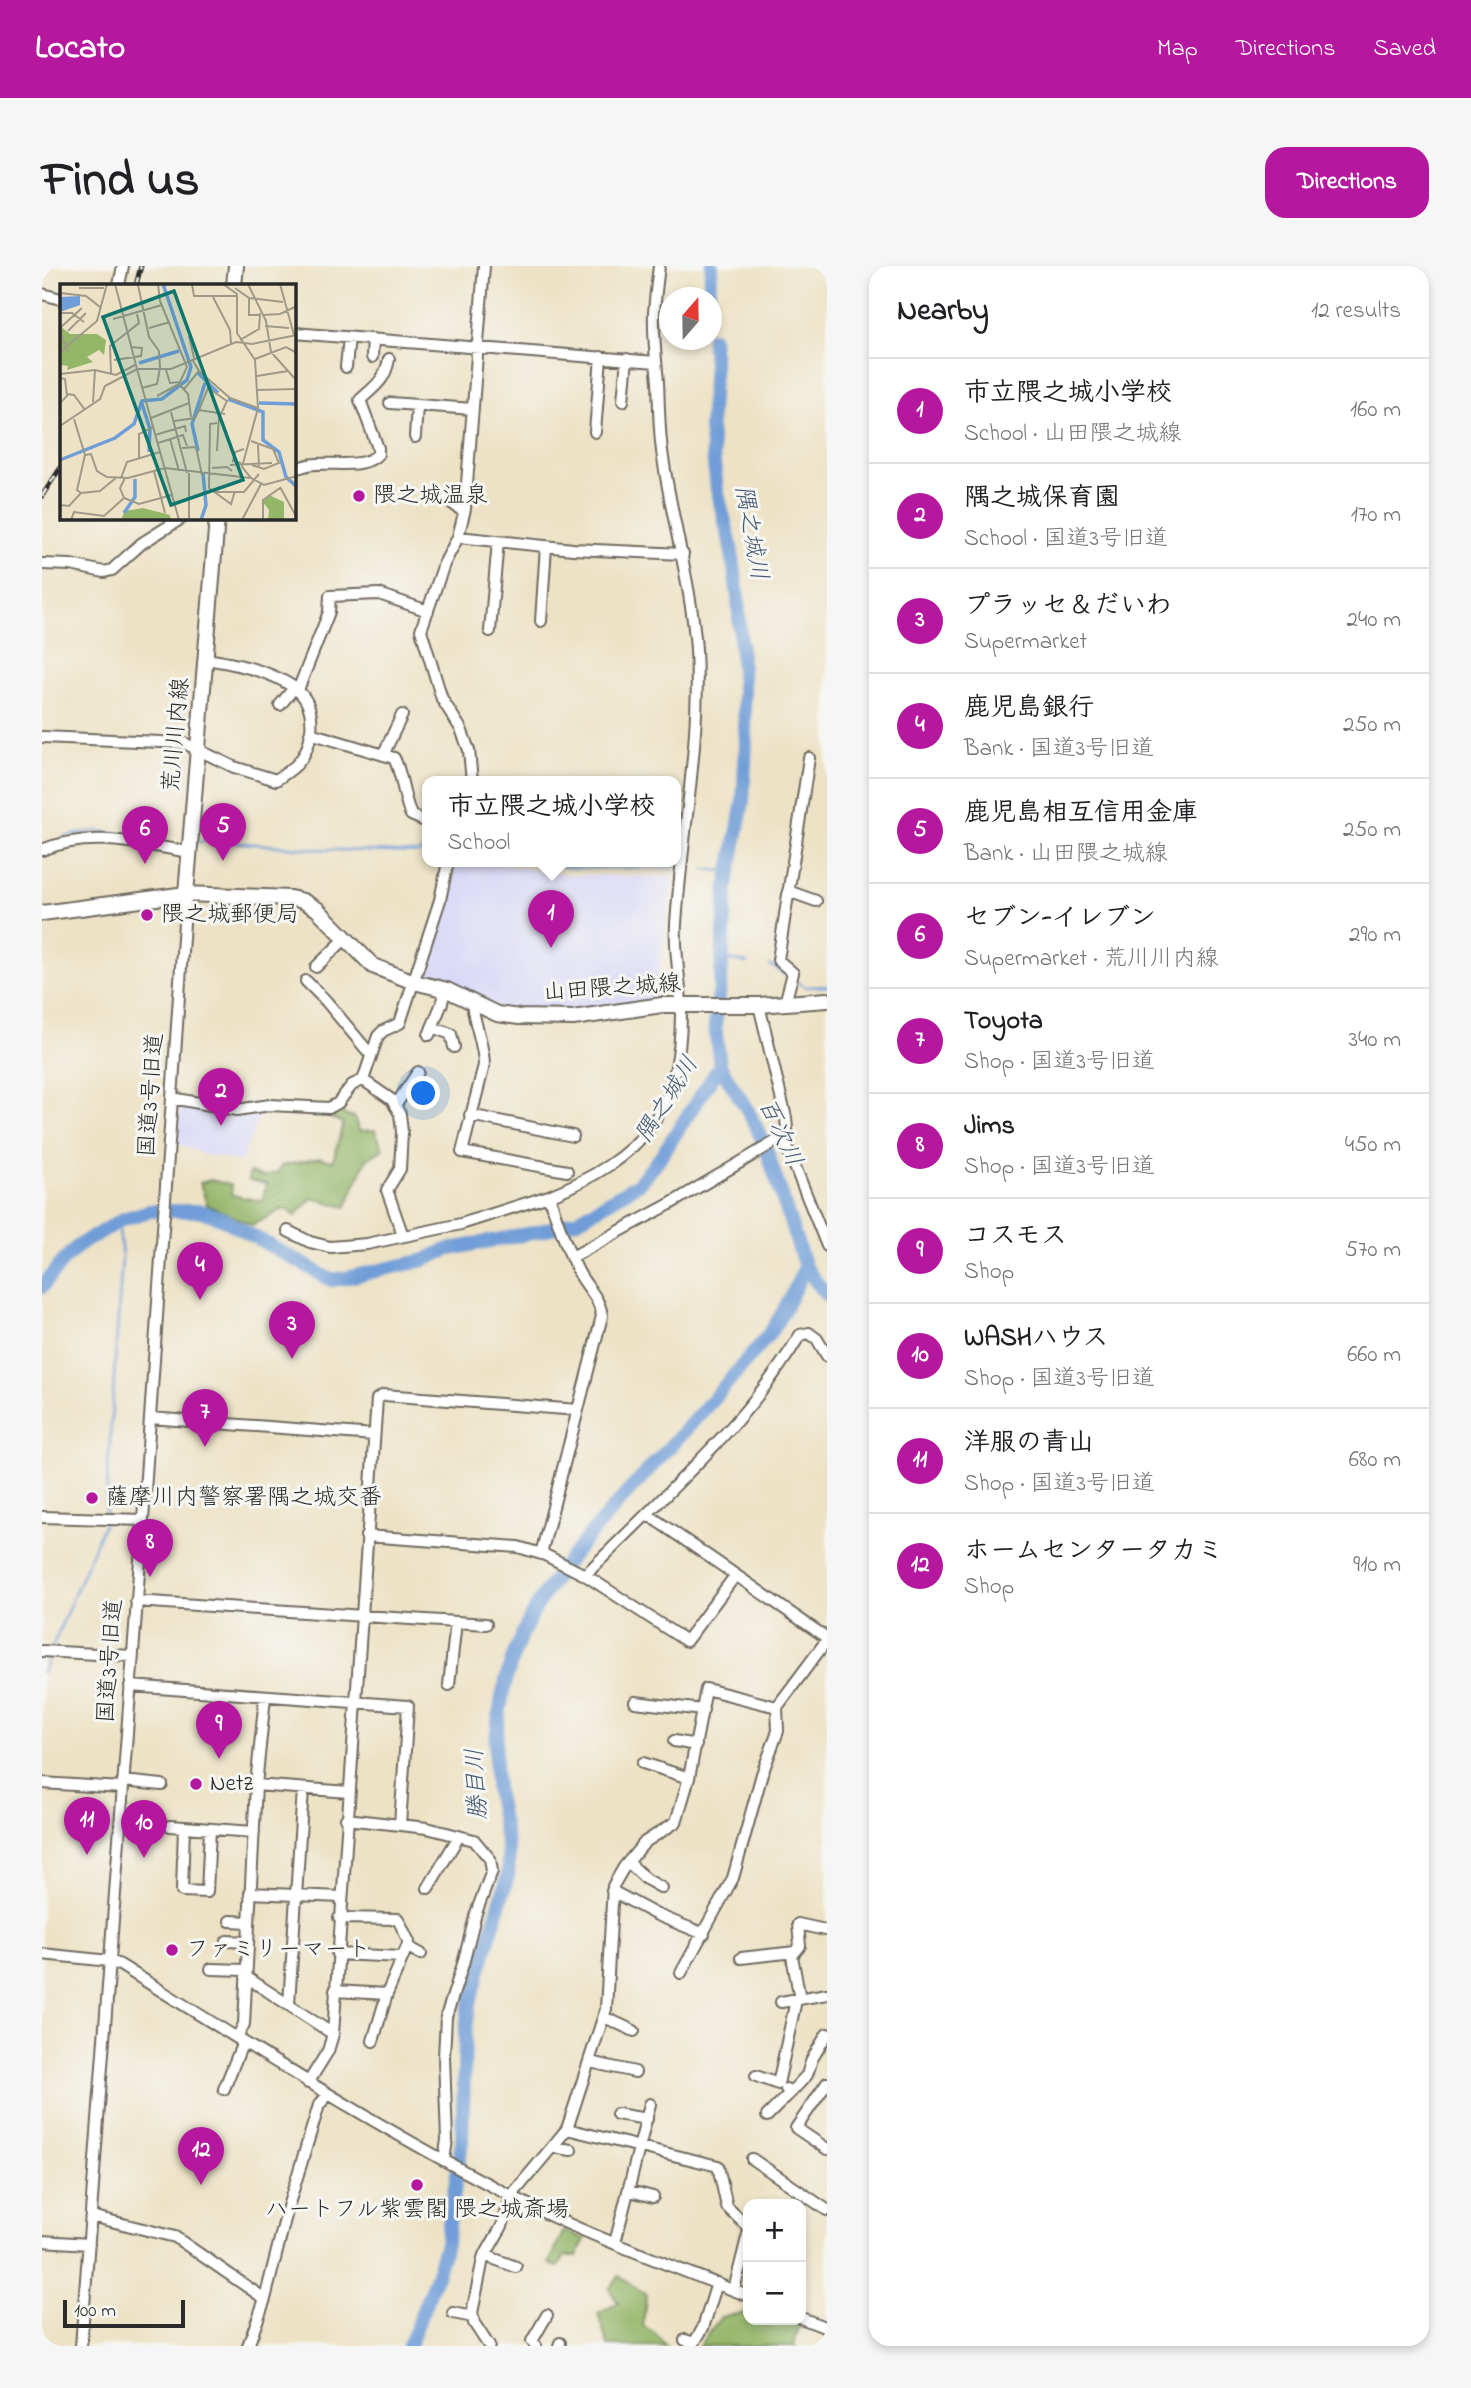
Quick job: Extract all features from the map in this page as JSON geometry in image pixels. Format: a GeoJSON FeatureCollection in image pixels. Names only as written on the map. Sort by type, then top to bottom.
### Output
{"type":"FeatureCollection","features":[{"type":"Feature","properties":{"kind":"main road"},"geometry":{"type":"LineString","coordinates":[[234,284],[236,266]]}},
{"type":"Feature","properties":{"kind":"main road","name":"荒川川内線"},"geometry":{"type":"LineString","coordinates":[[186,894],[217,520]]}},
{"type":"Feature","properties":{"kind":"main road"},"geometry":{"type":"LineString","coordinates":[[42,913],[186,894]]}},
{"type":"Feature","properties":{"kind":"main road","name":"山田隈之城線"},"geometry":{"type":"LineString","coordinates":[[186,894],[259,896],[303,901],[317,909],[373,966],[414,982],[445,989],[497,1014],[573,1018],[643,1007],[754,1005],[827,1000]]}},
{"type":"Feature","properties":{"kind":"street"},"geometry":{"type":"LineString","coordinates":[[119,284],[123,266]]}},
{"type":"Feature","properties":{"kind":"street"},"geometry":{"type":"LineString","coordinates":[[471,776],[469,750],[461,729],[442,699],[421,630],[444,564],[458,537],[464,512],[484,266]]}},
{"type":"Feature","properties":{"kind":"street"},"geometry":{"type":"LineString","coordinates":[[288,1231],[310,1242],[330,1247],[367,1244],[461,1224],[550,1198],[607,1167],[630,1150],[656,1118],[669,1094],[677,1069],[683,1005],[678,989],[676,926],[694,746],[696,653],[683,554],[663,451],[654,315],[659,266]]}},
{"type":"Feature","properties":{"kind":"street"},"geometry":{"type":"LineString","coordinates":[[42,294],[60,299]]}},
{"type":"Feature","properties":{"kind":"street"},"geometry":{"type":"LineString","coordinates":[[296,333],[656,362]]}},
{"type":"Feature","properties":{"kind":"street"},"geometry":{"type":"LineString","coordinates":[[346,367],[349,337]]}},
{"type":"Feature","properties":{"kind":"street"},"geometry":{"type":"LineString","coordinates":[[372,356],[373,339]]}},
{"type":"Feature","properties":{"kind":"street"},"geometry":{"type":"LineString","coordinates":[[595,432],[601,357]]}},
{"type":"Feature","properties":{"kind":"street"},"geometry":{"type":"LineString","coordinates":[[296,468],[312,464],[363,462],[374,459],[378,448],[360,400],[379,384],[387,373],[389,359]]}},
{"type":"Feature","properties":{"kind":"street"},"geometry":{"type":"LineString","coordinates":[[623,401],[627,359]]}},
{"type":"Feature","properties":{"kind":"street"},"geometry":{"type":"LineString","coordinates":[[390,403],[473,409]]}},
{"type":"Feature","properties":{"kind":"street"},"geometry":{"type":"LineString","coordinates":[[415,436],[417,405]]}},
{"type":"Feature","properties":{"kind":"street"},"geometry":{"type":"LineString","coordinates":[[444,498],[464,512]]}},
{"type":"Feature","properties":{"kind":"street"},"geometry":{"type":"LineString","coordinates":[[42,564],[71,565],[104,572],[112,570],[142,543],[178,520]]}},
{"type":"Feature","properties":{"kind":"street"},"geometry":{"type":"LineString","coordinates":[[458,537],[546,546],[683,554]]}},
{"type":"Feature","properties":{"kind":"street"},"geometry":{"type":"LineString","coordinates":[[490,631],[498,541]]}},
{"type":"Feature","properties":{"kind":"street"},"geometry":{"type":"LineString","coordinates":[[541,621],[546,546]]}},
{"type":"Feature","properties":{"kind":"street"},"geometry":{"type":"LineString","coordinates":[[280,705],[296,689],[324,625],[330,596],[379,594],[428,611]]}},
{"type":"Feature","properties":{"kind":"street"},"geometry":{"type":"LineString","coordinates":[[42,737],[184,743],[234,767],[276,780],[298,763],[313,722],[311,710],[296,689],[258,670],[206,659]]}},
{"type":"Feature","properties":{"kind":"street"},"geometry":{"type":"LineString","coordinates":[[383,755],[402,715]]}},
{"type":"Feature","properties":{"kind":"street"},"geometry":{"type":"LineString","coordinates":[[310,733],[394,758],[406,804],[411,815],[422,820]]}},
{"type":"Feature","properties":{"kind":"street"},"geometry":{"type":"LineString","coordinates":[[785,1003],[793,973],[778,960],[809,758]]}},
{"type":"Feature","properties":{"kind":"street"},"geometry":{"type":"LineString","coordinates":[[42,850],[65,843],[102,838],[190,847]]}},
{"type":"Feature","properties":{"kind":"street"},"geometry":{"type":"LineString","coordinates":[[172,1098],[237,1110],[270,1105],[329,1108],[338,1103],[352,1085],[363,1080],[378,1036],[400,1023],[440,900],[447,867]]}},
{"type":"Feature","properties":{"kind":"street"},"geometry":{"type":"LineString","coordinates":[[788,891],[817,901]]}},
{"type":"Feature","properties":{"kind":"street","name":"国道3号旧道"},"geometry":{"type":"LineString","coordinates":[[81,2346],[164,1233],[186,894]]}},
{"type":"Feature","properties":{"kind":"street"},"geometry":{"type":"LineString","coordinates":[[316,967],[346,938]]}},
{"type":"Feature","properties":{"kind":"street"},"geometry":{"type":"LineString","coordinates":[[306,981],[371,1055]]}},
{"type":"Feature","properties":{"kind":"street"},"geometry":{"type":"LineString","coordinates":[[445,989],[430,1031],[451,1034],[454,1047]]}},
{"type":"Feature","properties":{"kind":"street"},"geometry":{"type":"LineString","coordinates":[[472,1003],[474,1023],[484,1052],[484,1065],[462,1152],[498,1156],[567,1171]]}},
{"type":"Feature","properties":{"kind":"street"},"geometry":{"type":"LineString","coordinates":[[572,1257],[606,1241],[781,1138],[787,1129],[786,1118],[754,1005]]}},
{"type":"Feature","properties":{"kind":"street"},"geometry":{"type":"LineString","coordinates":[[395,1106],[416,1085],[418,1072]]}},
{"type":"Feature","properties":{"kind":"street"},"geometry":{"type":"LineString","coordinates":[[363,1080],[392,1100],[400,1114],[400,1169],[387,1190],[403,1236]]}},
{"type":"Feature","properties":{"kind":"street"},"geometry":{"type":"LineString","coordinates":[[470,1115],[573,1136]]}},
{"type":"Feature","properties":{"kind":"street"},"geometry":{"type":"LineString","coordinates":[[781,1138],[827,1246]]}},
{"type":"Feature","properties":{"kind":"street"},"geometry":{"type":"LineString","coordinates":[[543,1555],[602,1316],[601,1306],[579,1273],[566,1244],[550,1198]]}},
{"type":"Feature","properties":{"kind":"street"},"geometry":{"type":"LineString","coordinates":[[583,1573],[648,1514],[730,1430],[766,1388],[800,1335],[809,1333],[817,1339],[827,1356]]}},
{"type":"Feature","properties":{"kind":"street"},"geometry":{"type":"LineString","coordinates":[[308,2082],[328,2051],[333,2034],[377,1399],[384,1395],[578,1410]]}},
{"type":"Feature","properties":{"kind":"street"},"geometry":{"type":"LineString","coordinates":[[150,1418],[374,1435]]}},
{"type":"Feature","properties":{"kind":"street"},"geometry":{"type":"LineString","coordinates":[[648,1514],[827,1639],[776,1707],[778,1731],[762,1774],[733,1878],[681,1973]]}},
{"type":"Feature","properties":{"kind":"street"},"geometry":{"type":"LineString","coordinates":[[42,1517],[143,1520]]}},
{"type":"Feature","properties":{"kind":"street"},"geometry":{"type":"LineString","coordinates":[[366,1536],[518,1547],[543,1555],[583,1573],[685,1641],[735,1576]]}},
{"type":"Feature","properties":{"kind":"street"},"geometry":{"type":"LineString","coordinates":[[136,1601],[486,1624]]}},
{"type":"Feature","properties":{"kind":"street"},"geometry":{"type":"LineString","coordinates":[[449,1685],[456,1622]]}},
{"type":"Feature","properties":{"kind":"street"},"geometry":{"type":"LineString","coordinates":[[48,1652],[132,1656]]}},
{"type":"Feature","properties":{"kind":"street"},"geometry":{"type":"LineString","coordinates":[[130,1686],[408,1706],[400,1825]]}},
{"type":"Feature","properties":{"kind":"street"},"geometry":{"type":"LineString","coordinates":[[489,2346],[473,2317],[484,2256],[502,2226],[512,2195],[567,2129],[604,2017],[613,1886],[645,1842],[676,1822],[689,1778],[706,1689],[776,1707]]}},
{"type":"Feature","properties":{"kind":"street"},"geometry":{"type":"LineString","coordinates":[[224,2089],[244,2024],[250,1893],[265,1697]]}},
{"type":"Feature","properties":{"kind":"street"},"geometry":{"type":"LineString","coordinates":[[635,1702],[703,1710]]}},
{"type":"Feature","properties":{"kind":"street"},"geometry":{"type":"LineString","coordinates":[[674,1741],[696,1745]]}},
{"type":"Feature","properties":{"kind":"street"},"geometry":{"type":"LineString","coordinates":[[643,1763],[689,1778]]}},
{"type":"Feature","properties":{"kind":"street"},"geometry":{"type":"LineString","coordinates":[[42,1783],[162,1785]]}},
{"type":"Feature","properties":{"kind":"street"},"geometry":{"type":"LineString","coordinates":[[257,1786],[349,1791]]}},
{"type":"Feature","properties":{"kind":"street"},"geometry":{"type":"LineString","coordinates":[[289,2004],[303,1788]]}},
{"type":"Feature","properties":{"kind":"street"},"geometry":{"type":"LineString","coordinates":[[346,1819],[427,1828],[474,1840],[490,1859],[492,1871],[476,1913],[446,2017],[444,2057],[447,2161]]}},
{"type":"Feature","properties":{"kind":"street"},"geometry":{"type":"LineString","coordinates":[[170,1826],[254,1832]]}},
{"type":"Feature","properties":{"kind":"street"},"geometry":{"type":"LineString","coordinates":[[184,1827],[182,1891],[207,1892],[210,1829]]}},
{"type":"Feature","properties":{"kind":"street"},"geometry":{"type":"LineString","coordinates":[[428,1888],[459,1836]]}},
{"type":"Feature","properties":{"kind":"street"},"geometry":{"type":"LineString","coordinates":[[628,1862],[646,1879],[662,1888]]}},
{"type":"Feature","properties":{"kind":"street"},"geometry":{"type":"LineString","coordinates":[[612,1891],[655,1914],[704,1934]]}},
{"type":"Feature","properties":{"kind":"street"},"geometry":{"type":"LineString","coordinates":[[250,1893],[341,1897]]}},
{"type":"Feature","properties":{"kind":"street"},"geometry":{"type":"LineString","coordinates":[[401,1925],[408,1915]]}},
{"type":"Feature","properties":{"kind":"street"},"geometry":{"type":"LineString","coordinates":[[340,1918],[398,1919],[406,1949]]}},
{"type":"Feature","properties":{"kind":"street"},"geometry":{"type":"LineString","coordinates":[[229,1921],[249,1922]]}},
{"type":"Feature","properties":{"kind":"street"},"geometry":{"type":"LineString","coordinates":[[778,2084],[798,1999],[792,1956],[800,1946],[798,1924],[825,1930]]}},
{"type":"Feature","properties":{"kind":"street"},"geometry":{"type":"LineString","coordinates":[[373,2041],[387,1993],[406,1949],[422,1939]]}},
{"type":"Feature","properties":{"kind":"street"},"geometry":{"type":"LineString","coordinates":[[227,1941],[248,1942]]}},
{"type":"Feature","properties":{"kind":"street"},"geometry":{"type":"LineString","coordinates":[[337,1954],[406,1949],[421,1954]]}},
{"type":"Feature","properties":{"kind":"street"},"geometry":{"type":"LineString","coordinates":[[741,1958],[776,1949],[795,1952]]}},
{"type":"Feature","properties":{"kind":"street"},"geometry":{"type":"LineString","coordinates":[[42,1954],[110,1961],[120,1965],[328,2095],[551,2216],[743,2294]]}},
{"type":"Feature","properties":{"kind":"street"},"geometry":{"type":"LineString","coordinates":[[211,1969],[246,1974],[333,2034]]}},
{"type":"Feature","properties":{"kind":"street"},"geometry":{"type":"LineString","coordinates":[[335,1991],[387,1993]]}},
{"type":"Feature","properties":{"kind":"street"},"geometry":{"type":"LineString","coordinates":[[781,2002],[827,1994]]}},
{"type":"Feature","properties":{"kind":"street"},"geometry":{"type":"LineString","coordinates":[[604,2017],[634,2031]]}},
{"type":"Feature","properties":{"kind":"street"},"geometry":{"type":"LineString","coordinates":[[767,2116],[807,2075],[812,2059],[827,2034]]}},
{"type":"Feature","properties":{"kind":"street"},"geometry":{"type":"LineString","coordinates":[[590,2062],[635,2072]]}},
{"type":"Feature","properties":{"kind":"street"},"geometry":{"type":"LineString","coordinates":[[756,2076],[791,2092]]}},
{"type":"Feature","properties":{"kind":"street"},"geometry":{"type":"LineString","coordinates":[[826,2087],[796,2128],[827,2149]]}},
{"type":"Feature","properties":{"kind":"street"},"geometry":{"type":"LineString","coordinates":[[248,2346],[265,2299],[319,2105],[328,2095]]}},
{"type":"Feature","properties":{"kind":"street"},"geometry":{"type":"LineString","coordinates":[[615,2243],[650,2104]]}},
{"type":"Feature","properties":{"kind":"street"},"geometry":{"type":"LineString","coordinates":[[617,2113],[647,2119]]}},
{"type":"Feature","properties":{"kind":"street"},"geometry":{"type":"LineString","coordinates":[[567,2129],[718,2166],[727,2207],[743,2222]]}},
{"type":"Feature","properties":{"kind":"street"},"geometry":{"type":"LineString","coordinates":[[554,2147],[571,2150]]}},
{"type":"Feature","properties":{"kind":"street"},"geometry":{"type":"LineString","coordinates":[[752,2160],[827,2210]]}},
{"type":"Feature","properties":{"kind":"street"},"geometry":{"type":"LineString","coordinates":[[629,2191],[653,2197]]}},
{"type":"Feature","properties":{"kind":"street"},"geometry":{"type":"LineString","coordinates":[[91,2217],[175,2237],[265,2299]]}},
{"type":"Feature","properties":{"kind":"street"},"geometry":{"type":"LineString","coordinates":[[42,2241],[89,2245]]}},
{"type":"Feature","properties":{"kind":"street"},"geometry":{"type":"LineString","coordinates":[[734,2290],[743,2254]]}},
{"type":"Feature","properties":{"kind":"street"},"geometry":{"type":"LineString","coordinates":[[484,2256],[516,2267]]}},
{"type":"Feature","properties":{"kind":"street"},"geometry":{"type":"LineString","coordinates":[[685,2340],[694,2343],[717,2283]]}},
{"type":"Feature","properties":{"kind":"street"},"geometry":{"type":"LineString","coordinates":[[453,2313],[473,2317]]}},
{"type":"Feature","properties":{"kind":"street"},"geometry":{"type":"LineString","coordinates":[[536,2346],[532,2341],[547,2315]]}},
{"type":"Feature","properties":{"kind":"street"},"geometry":{"type":"LineString","coordinates":[[806,2320],[827,2328]]}},
{"type":"Feature","properties":{"kind":"shaded area"},"geometry":{"type":"Polygon","coordinates":[[[456,867],[513,867],[574,875],[673,877],[655,998],[607,1010],[545,1013],[503,1009],[446,986],[428,982],[456,867]]]}},
{"type":"Feature","properties":{"kind":"shaded area"},"geometry":{"type":"Polygon","coordinates":[[[180,1103],[261,1111],[241,1162],[202,1154],[177,1143],[180,1103]]]}},
{"type":"Feature","properties":{"kind":"green space"},"geometry":{"type":"Polygon","coordinates":[[[343,1103],[343,1115],[354,1117],[359,1131],[375,1130],[383,1149],[366,1160],[346,1207],[312,1198],[295,1216],[285,1208],[252,1225],[207,1205],[200,1183],[211,1180],[231,1185],[232,1195],[262,1201],[267,1184],[248,1180],[250,1172],[263,1177],[278,1172],[281,1166],[320,1158],[333,1161],[343,1123],[330,1118],[331,1110],[343,1103]]]}},
{"type":"Feature","properties":{"kind":"green space"},"geometry":{"type":"Polygon","coordinates":[[[564,2230],[585,2239],[577,2256],[565,2256],[558,2267],[549,2264],[564,2230]]]}},
{"type":"Feature","properties":{"kind":"green space"},"geometry":{"type":"Polygon","coordinates":[[[619,2276],[646,2295],[643,2326],[655,2333],[666,2346],[608,2346],[598,2314],[618,2303],[609,2289],[619,2276]]]}},
{"type":"Feature","properties":{"kind":"green space"},"geometry":{"type":"Polygon","coordinates":[[[743,2313],[743,2325],[799,2325],[795,2346],[699,2346],[721,2317],[743,2313]]]}},
{"type":"Feature","properties":{"kind":"waterway","name":"隅之城川"},"geometry":{"type":"LineString","coordinates":[[709,287],[712,266]]}},
{"type":"Feature","properties":{"kind":"waterway","name":"隅之城川"},"geometry":{"type":"LineString","coordinates":[[42,1287],[79,1245],[123,1219],[149,1211],[201,1211],[221,1218],[331,1280],[345,1278],[425,1260],[446,1250],[537,1232],[578,1220],[638,1184],[659,1159],[720,1066],[715,1026],[727,886],[743,802],[746,742],[738,597],[731,546],[717,490],[710,429],[713,350]]}},
{"type":"Feature","properties":{"kind":"waterway"},"geometry":{"type":"LineString","coordinates":[[61,839],[79,833],[95,832],[130,837]]}},
{"type":"Feature","properties":{"kind":"waterway"},"geometry":{"type":"LineString","coordinates":[[195,843],[209,840],[313,849],[419,853],[422,850]]}},
{"type":"Feature","properties":{"kind":"waterway"},"geometry":{"type":"LineString","coordinates":[[569,867],[674,867]]}},
{"type":"Feature","properties":{"kind":"waterway"},"geometry":{"type":"LineString","coordinates":[[705,869],[730,872]]}},
{"type":"Feature","properties":{"kind":"waterway"},"geometry":{"type":"LineString","coordinates":[[722,959],[747,963]]}},
{"type":"Feature","properties":{"kind":"waterway"},"geometry":{"type":"LineString","coordinates":[[770,965],[789,977]]}},
{"type":"Feature","properties":{"kind":"waterway"},"geometry":{"type":"LineString","coordinates":[[794,981],[806,987],[827,986]]}},
{"type":"Feature","properties":{"kind":"waterway","name":"百次川"},"geometry":{"type":"LineString","coordinates":[[720,1066],[765,1145],[805,1267],[827,1296]]}},
{"type":"Feature","properties":{"kind":"waterway"},"geometry":{"type":"LineString","coordinates":[[105,1517],[122,1256],[118,1222]]}},
{"type":"Feature","properties":{"kind":"waterway","name":"勝目川"},"geometry":{"type":"LineString","coordinates":[[409,2346],[446,2243],[462,2142],[465,2037],[469,2006],[508,1876],[508,1853],[496,1786],[495,1759],[501,1703],[516,1649],[527,1623],[556,1576],[766,1338],[805,1267]]}},
{"type":"Feature","properties":{"kind":"waterway"},"geometry":{"type":"LineString","coordinates":[[51,1650],[104,1523]]}},
{"type":"Feature","properties":{"kind":"waterway"},"geometry":{"type":"LineString","coordinates":[[42,1672],[49,1656]]}},
{"type":"Feature","properties":{"kind":"railway"},"geometry":{"type":"LineString","coordinates":[[136,284],[141,266]]}},
{"type":"Feature","properties":{"kind":"railway"},"geometry":{"type":"LineString","coordinates":[[42,496],[60,469]]}},
{"type":"Feature","properties":{"kind":"place","name":"隈之城温泉"},"geometry":{"type":"Point","coordinates":[359,496]}},
{"type":"Feature","properties":{"kind":"place","name":"鹿児島相互信用金庫"},"geometry":{"type":"Point","coordinates":[223,861]}},
{"type":"Feature","properties":{"kind":"place","name":"セブン-イレブン"},"geometry":{"type":"Point","coordinates":[145,864]}},
{"type":"Feature","properties":{"kind":"place","name":"隈之城郵便局"},"geometry":{"type":"Point","coordinates":[147,915]}},
{"type":"Feature","properties":{"kind":"place","name":"市立隈之城小学校"},"geometry":{"type":"Point","coordinates":[551,948]}},
{"type":"Feature","properties":{"kind":"place","name":"隅之城保育園"},"geometry":{"type":"Point","coordinates":[221,1126]}},
{"type":"Feature","properties":{"kind":"place","name":"鹿児島銀行"},"geometry":{"type":"Point","coordinates":[200,1300]}},
{"type":"Feature","properties":{"kind":"place","name":"プラッセ＆だいわ"},"geometry":{"type":"Point","coordinates":[292,1359]}},
{"type":"Feature","properties":{"kind":"place","name":"Toyota"},"geometry":{"type":"Point","coordinates":[205,1447]}},
{"type":"Feature","properties":{"kind":"place","name":"薩摩川内警察署隅之城交番"},"geometry":{"type":"Point","coordinates":[92,1498]}},
{"type":"Feature","properties":{"kind":"place","name":"Jims"},"geometry":{"type":"Point","coordinates":[150,1577]}},
{"type":"Feature","properties":{"kind":"place","name":"コスモス"},"geometry":{"type":"Point","coordinates":[219,1759]}},
{"type":"Feature","properties":{"kind":"place","name":"Netz"},"geometry":{"type":"Point","coordinates":[196,1784]}},
{"type":"Feature","properties":{"kind":"place","name":"洋服の青山"},"geometry":{"type":"Point","coordinates":[87,1855]}},
{"type":"Feature","properties":{"kind":"place","name":"WASHハウス"},"geometry":{"type":"Point","coordinates":[144,1858]}},
{"type":"Feature","properties":{"kind":"place","name":"ファミリーマート"},"geometry":{"type":"Point","coordinates":[172,1950]}},
{"type":"Feature","properties":{"kind":"place","name":"ホームセンタータカミ"},"geometry":{"type":"Point","coordinates":[201,2185]}},
{"type":"Feature","properties":{"kind":"place","name":"ハートフル紫雲閣 隈之城斎場"},"geometry":{"type":"Point","coordinates":[417,2185]}}]}
